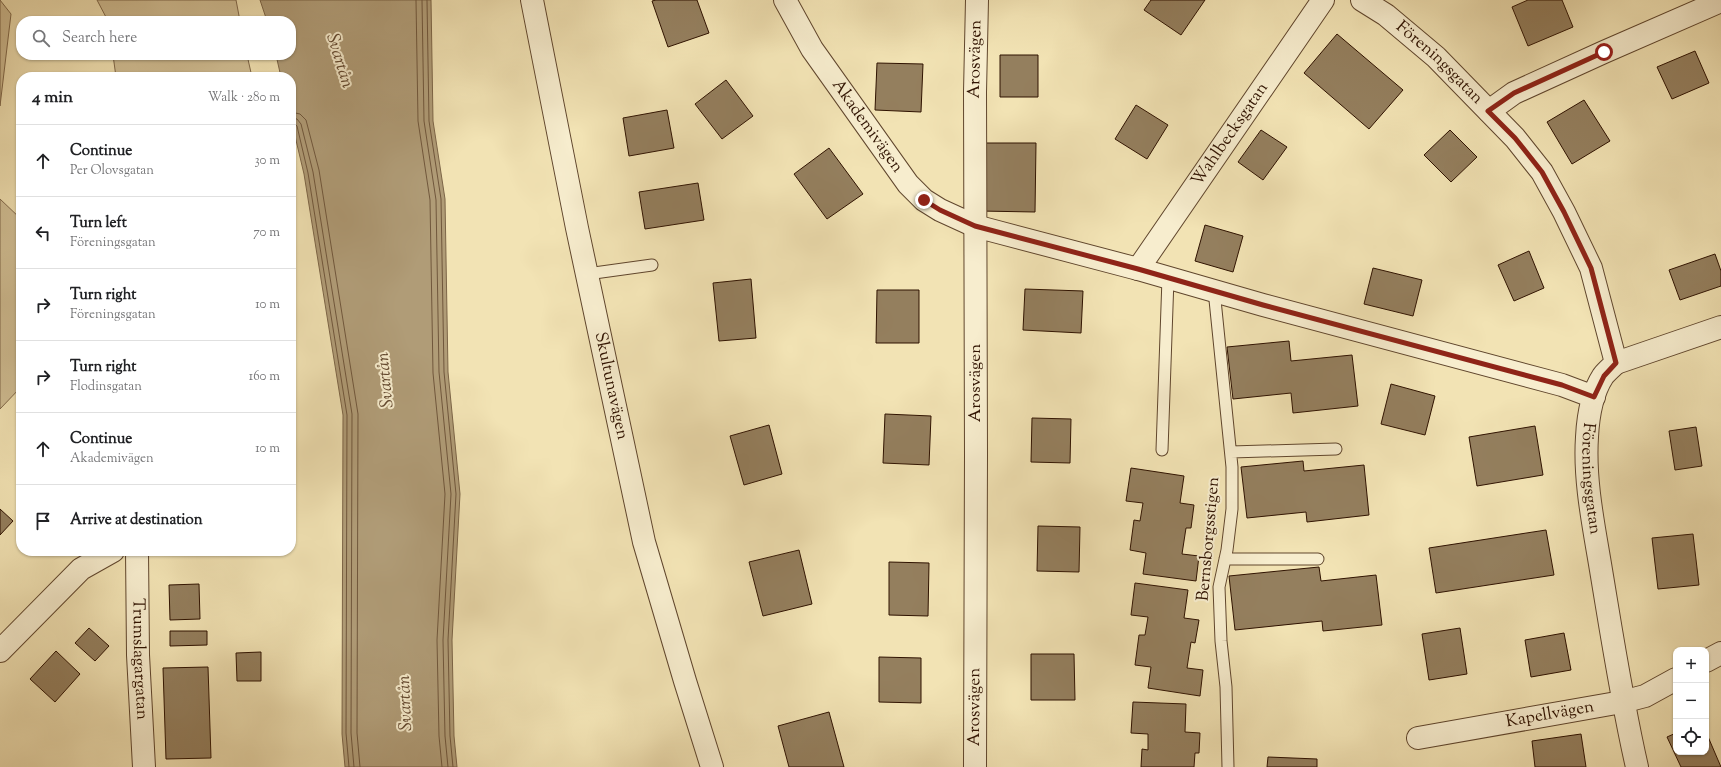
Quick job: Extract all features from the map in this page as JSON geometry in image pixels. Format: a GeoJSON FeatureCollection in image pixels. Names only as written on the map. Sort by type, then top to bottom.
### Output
{"type":"FeatureCollection","features":[{"type":"Feature","properties":{"kind":"street","name":"Skultunavägen"},"geometry":{"type":"LineString","coordinates":[[532,0],[587,274],[644,542],[712,767]]}},
{"type":"Feature","properties":{"kind":"street","name":"Akademivägen"},"geometry":{"type":"LineString","coordinates":[[784,0],[812,49],[908,184],[924,200],[940,210],[975,226],[1562,385],[1594,397]]}},
{"type":"Feature","properties":{"kind":"street","name":"Arosvägen"},"geometry":{"type":"LineString","coordinates":[[974,767],[976,463],[975,92],[977,0]]}},
{"type":"Feature","properties":{"kind":"street","name":"Wahlbecksgatan"},"geometry":{"type":"LineString","coordinates":[[1138,269],[1323,0]]}},
{"type":"Feature","properties":{"kind":"street","name":"Föreningsgatan"},"geometry":{"type":"LineString","coordinates":[[1362,0],[1386,15],[1436,57],[1515,138],[1542,172],[1564,212],[1591,268],[1616,363],[1604,376],[1594,397],[1590,411],[1587,437],[1587,462],[1593,520],[1622,702],[1636,767]]}},
{"type":"Feature","properties":{"kind":"street"},"geometry":{"type":"LineString","coordinates":[[1488,111],[1514,93],[1604,52],[1721,2]]}},
{"type":"Feature","properties":{"kind":"street"},"geometry":{"type":"LineString","coordinates":[[1616,363],[1721,327]]}},
{"type":"Feature","properties":{"kind":"street"},"geometry":{"type":"LineString","coordinates":[[0,652],[81,569],[104,556]]}},
{"type":"Feature","properties":{"kind":"street","name":"Trumslagargatan"},"geometry":{"type":"LineString","coordinates":[[137,556],[138,655],[144,767]]}},
{"type":"Feature","properties":{"kind":"street"},"geometry":{"type":"LineString","coordinates":[[1709,659],[1721,653]]}},
{"type":"Feature","properties":{"kind":"street","name":"Kapellvägen"},"geometry":{"type":"LineString","coordinates":[[1418,738],[1622,702],[1645,696],[1673,680]]}},
{"type":"Feature","properties":{"kind":"lane"},"geometry":{"type":"LineString","coordinates":[[587,274],[652,265]]}},
{"type":"Feature","properties":{"kind":"lane"},"geometry":{"type":"LineString","coordinates":[[1162,450],[1168,278]]}},
{"type":"Feature","properties":{"kind":"lane","name":"Bernsborgsstigen"},"geometry":{"type":"LineString","coordinates":[[1214,290],[1232,467],[1232,509],[1225,559],[1218,587],[1221,641],[1226,687],[1228,767]]}},
{"type":"Feature","properties":{"kind":"lane"},"geometry":{"type":"LineString","coordinates":[[1231,452],[1336,449]]}},
{"type":"Feature","properties":{"kind":"lane"},"geometry":{"type":"LineString","coordinates":[[1225,559],[1318,559]]}},
{"type":"Feature","properties":{"kind":"shaded area"},"geometry":{"type":"Polygon","coordinates":[[[0,0],[11,14],[0,106],[0,0]]]}},
{"type":"Feature","properties":{"kind":"shaded area"},"geometry":{"type":"Polygon","coordinates":[[[97,0],[236,0],[239,16],[105,16],[97,0]]]}},
{"type":"Feature","properties":{"kind":"shaded area"},"geometry":{"type":"Polygon","coordinates":[[[114,60],[248,60],[251,72],[115,72],[114,60]]]}},
{"type":"Feature","properties":{"kind":"shaded area"},"geometry":{"type":"Polygon","coordinates":[[[0,199],[16,214],[16,392],[0,409],[0,199]]]}},
{"type":"Feature","properties":{"kind":"water","name":"Svartån"},"geometry":{"type":"Polygon","coordinates":[[[260,0],[431,0],[433,121],[445,199],[448,372],[460,494],[452,640],[454,736],[457,767],[345,767],[342,734],[343,415],[304,174],[296,140],[296,72],[280,72],[277,60],[296,60],[296,16],[265,16],[260,0]]]}},
{"type":"Feature","properties":{"kind":"building"},"geometry":{"type":"Polygon","coordinates":[[[697,0],[709,33],[668,47],[652,1],[697,0]]]}},
{"type":"Feature","properties":{"kind":"building"},"geometry":{"type":"Polygon","coordinates":[[[1151,0],[1205,0],[1181,35],[1144,10],[1151,0]]]}},
{"type":"Feature","properties":{"kind":"building"},"geometry":{"type":"Polygon","coordinates":[[[1528,0],[1562,0],[1573,27],[1528,46],[1512,7],[1528,0]]]}},
{"type":"Feature","properties":{"kind":"building"},"geometry":{"type":"Polygon","coordinates":[[[1337,34],[1403,90],[1369,129],[1304,73],[1337,34]]]}},
{"type":"Feature","properties":{"kind":"building"},"geometry":{"type":"Polygon","coordinates":[[[1695,51],[1709,83],[1672,99],[1657,67],[1695,51]]]}},
{"type":"Feature","properties":{"kind":"building"},"geometry":{"type":"Polygon","coordinates":[[[1000,55],[1038,55],[1038,97],[1000,97],[1000,55]]]}},
{"type":"Feature","properties":{"kind":"building"},"geometry":{"type":"Polygon","coordinates":[[[877,63],[923,64],[921,112],[875,110],[877,63]]]}},
{"type":"Feature","properties":{"kind":"building"},"geometry":{"type":"Polygon","coordinates":[[[726,80],[753,116],[722,139],[695,104],[726,80]]]}},
{"type":"Feature","properties":{"kind":"building"},"geometry":{"type":"Polygon","coordinates":[[[1584,100],[1610,141],[1572,164],[1547,122],[1584,100]]]}},
{"type":"Feature","properties":{"kind":"building"},"geometry":{"type":"Polygon","coordinates":[[[1136,105],[1168,125],[1147,159],[1115,139],[1136,105]]]}},
{"type":"Feature","properties":{"kind":"building"},"geometry":{"type":"Polygon","coordinates":[[[667,110],[674,148],[629,156],[623,118],[667,110]]]}},
{"type":"Feature","properties":{"kind":"building"},"geometry":{"type":"Polygon","coordinates":[[[1261,130],[1287,147],[1263,180],[1238,162],[1261,130]]]}},
{"type":"Feature","properties":{"kind":"building"},"geometry":{"type":"Polygon","coordinates":[[[1450,130],[1477,157],[1451,182],[1424,155],[1450,130]]]}},
{"type":"Feature","properties":{"kind":"building"},"geometry":{"type":"Polygon","coordinates":[[[980,143],[1036,143],[1035,212],[979,211],[980,143]]]}},
{"type":"Feature","properties":{"kind":"building"},"geometry":{"type":"Polygon","coordinates":[[[829,148],[863,194],[827,219],[794,174],[829,148]]]}},
{"type":"Feature","properties":{"kind":"building"},"geometry":{"type":"Polygon","coordinates":[[[698,183],[704,220],[645,229],[639,192],[698,183]]]}},
{"type":"Feature","properties":{"kind":"building"},"geometry":{"type":"Polygon","coordinates":[[[1205,225],[1243,236],[1233,272],[1195,261],[1205,225]]]}},
{"type":"Feature","properties":{"kind":"building"},"geometry":{"type":"Polygon","coordinates":[[[1529,251],[1544,288],[1514,301],[1498,265],[1529,251]]]}},
{"type":"Feature","properties":{"kind":"building"},"geometry":{"type":"Polygon","coordinates":[[[1715,254],[1721,271],[1721,286],[1680,300],[1669,270],[1715,254]]]}},
{"type":"Feature","properties":{"kind":"building"},"geometry":{"type":"Polygon","coordinates":[[[1373,268],[1422,280],[1413,316],[1364,304],[1373,268]]]}},
{"type":"Feature","properties":{"kind":"building"},"geometry":{"type":"Polygon","coordinates":[[[751,279],[756,338],[719,341],[713,283],[751,279]]]}},
{"type":"Feature","properties":{"kind":"building"},"geometry":{"type":"Polygon","coordinates":[[[1025,289],[1083,291],[1081,333],[1023,330],[1025,289]]]}},
{"type":"Feature","properties":{"kind":"building"},"geometry":{"type":"Polygon","coordinates":[[[877,290],[919,290],[919,343],[876,343],[877,290]]]}},
{"type":"Feature","properties":{"kind":"building"},"geometry":{"type":"Polygon","coordinates":[[[1289,341],[1291,361],[1352,355],[1358,406],[1293,413],[1291,393],[1233,399],[1227,347],[1289,341]]]}},
{"type":"Feature","properties":{"kind":"building"},"geometry":{"type":"Polygon","coordinates":[[[1391,384],[1435,396],[1425,435],[1381,424],[1391,384]]]}},
{"type":"Feature","properties":{"kind":"building"},"geometry":{"type":"Polygon","coordinates":[[[885,414],[931,416],[929,465],[883,463],[885,414]]]}},
{"type":"Feature","properties":{"kind":"building"},"geometry":{"type":"Polygon","coordinates":[[[1032,418],[1071,419],[1070,463],[1031,462],[1032,418]]]}},
{"type":"Feature","properties":{"kind":"building"},"geometry":{"type":"Polygon","coordinates":[[[769,425],[782,474],[744,485],[730,436],[769,425]]]}},
{"type":"Feature","properties":{"kind":"building"},"geometry":{"type":"Polygon","coordinates":[[[1535,426],[1543,475],[1477,486],[1469,437],[1535,426]]]}},
{"type":"Feature","properties":{"kind":"building"},"geometry":{"type":"Polygon","coordinates":[[[1696,427],[1702,466],[1675,470],[1669,431],[1696,427]]]}},
{"type":"Feature","properties":{"kind":"building"},"geometry":{"type":"Polygon","coordinates":[[[1303,461],[1304,471],[1364,465],[1369,515],[1307,522],[1306,512],[1247,518],[1241,467],[1303,461]]]}},
{"type":"Feature","properties":{"kind":"building"},"geometry":{"type":"Polygon","coordinates":[[[1131,468],[1184,476],[1180,503],[1194,505],[1191,528],[1186,528],[1182,554],[1199,556],[1196,581],[1143,574],[1146,553],[1130,550],[1134,520],[1140,521],[1143,503],[1126,501],[1131,468]]]}},
{"type":"Feature","properties":{"kind":"building"},"geometry":{"type":"Polygon","coordinates":[[[0,509],[13,521],[0,535],[0,509]]]}},
{"type":"Feature","properties":{"kind":"building"},"geometry":{"type":"Polygon","coordinates":[[[1038,526],[1080,527],[1079,572],[1037,571],[1038,526]]]}},
{"type":"Feature","properties":{"kind":"building"},"geometry":{"type":"Polygon","coordinates":[[[1546,530],[1554,575],[1436,593],[1429,548],[1546,530]]]}},
{"type":"Feature","properties":{"kind":"building"},"geometry":{"type":"Polygon","coordinates":[[[1693,534],[1699,585],[1658,589],[1652,538],[1693,534]]]}},
{"type":"Feature","properties":{"kind":"building"},"geometry":{"type":"Polygon","coordinates":[[[799,550],[812,604],[763,616],[749,562],[799,550]]]}},
{"type":"Feature","properties":{"kind":"building"},"geometry":{"type":"Polygon","coordinates":[[[889,562],[929,563],[928,616],[889,615],[889,562]]]}},
{"type":"Feature","properties":{"kind":"building"},"geometry":{"type":"Polygon","coordinates":[[[1319,567],[1321,581],[1376,575],[1382,625],[1323,631],[1322,621],[1235,630],[1229,576],[1319,567]]]}},
{"type":"Feature","properties":{"kind":"building"},"geometry":{"type":"Polygon","coordinates":[[[1135,583],[1188,590],[1184,618],[1199,620],[1195,643],[1191,642],[1187,668],[1203,670],[1200,696],[1148,688],[1151,667],[1135,665],[1139,635],[1145,635],[1148,617],[1131,615],[1135,583]]]}},
{"type":"Feature","properties":{"kind":"building"},"geometry":{"type":"Polygon","coordinates":[[[199,584],[200,619],[170,620],[169,585],[199,584]]]}},
{"type":"Feature","properties":{"kind":"building"},"geometry":{"type":"Polygon","coordinates":[[[89,628],[109,646],[95,661],[75,643],[89,628]]]}},
{"type":"Feature","properties":{"kind":"building"},"geometry":{"type":"Polygon","coordinates":[[[1460,628],[1467,674],[1429,680],[1422,634],[1460,628]]]}},
{"type":"Feature","properties":{"kind":"building"},"geometry":{"type":"Polygon","coordinates":[[[170,631],[207,631],[207,645],[170,646],[170,631]]]}},
{"type":"Feature","properties":{"kind":"building"},"geometry":{"type":"Polygon","coordinates":[[[1564,633],[1571,670],[1531,677],[1525,640],[1564,633]]]}},
{"type":"Feature","properties":{"kind":"building"},"geometry":{"type":"Polygon","coordinates":[[[56,651],[80,674],[55,702],[30,679],[56,651]]]}},
{"type":"Feature","properties":{"kind":"building"},"geometry":{"type":"Polygon","coordinates":[[[261,652],[261,681],[237,681],[236,653],[261,652]]]}},
{"type":"Feature","properties":{"kind":"building"},"geometry":{"type":"Polygon","coordinates":[[[1031,654],[1074,654],[1075,700],[1031,700],[1031,654]]]}},
{"type":"Feature","properties":{"kind":"building"},"geometry":{"type":"Polygon","coordinates":[[[879,657],[921,658],[921,703],[879,702],[879,657]]]}},
{"type":"Feature","properties":{"kind":"building"},"geometry":{"type":"Polygon","coordinates":[[[208,667],[211,758],[166,759],[163,668],[208,667]]]}},
{"type":"Feature","properties":{"kind":"building"},"geometry":{"type":"Polygon","coordinates":[[[1133,702],[1186,704],[1185,732],[1200,733],[1199,753],[1195,753],[1194,767],[1141,767],[1142,749],[1148,750],[1148,734],[1131,733],[1133,702]]]}},
{"type":"Feature","properties":{"kind":"building"},"geometry":{"type":"Polygon","coordinates":[[[829,712],[844,767],[789,767],[778,726],[829,712]]]}},
{"type":"Feature","properties":{"kind":"building"},"geometry":{"type":"Polygon","coordinates":[[[1581,734],[1586,767],[1535,767],[1532,741],[1581,734]]]}},
{"type":"Feature","properties":{"kind":"building"},"geometry":{"type":"Polygon","coordinates":[[[1673,734],[1673,750],[1667,737],[1673,734]]]}},
{"type":"Feature","properties":{"kind":"building"},"geometry":{"type":"Polygon","coordinates":[[[1709,739],[1721,767],[1681,767],[1675,755],[1709,755],[1709,739]]]}},
{"type":"Feature","properties":{"kind":"building"},"geometry":{"type":"Polygon","coordinates":[[[1268,757],[1317,759],[1317,767],[1267,767],[1268,757]]]}},
{"type":"Feature","properties":{"kind":"route"},"geometry":{"type":"LineString","coordinates":[[924,200],[940,210],[975,226],[1562,385],[1594,397],[1604,376],[1616,363],[1591,268],[1564,212],[1542,172],[1515,138],[1488,111],[1514,93],[1604,52]]}}]}
